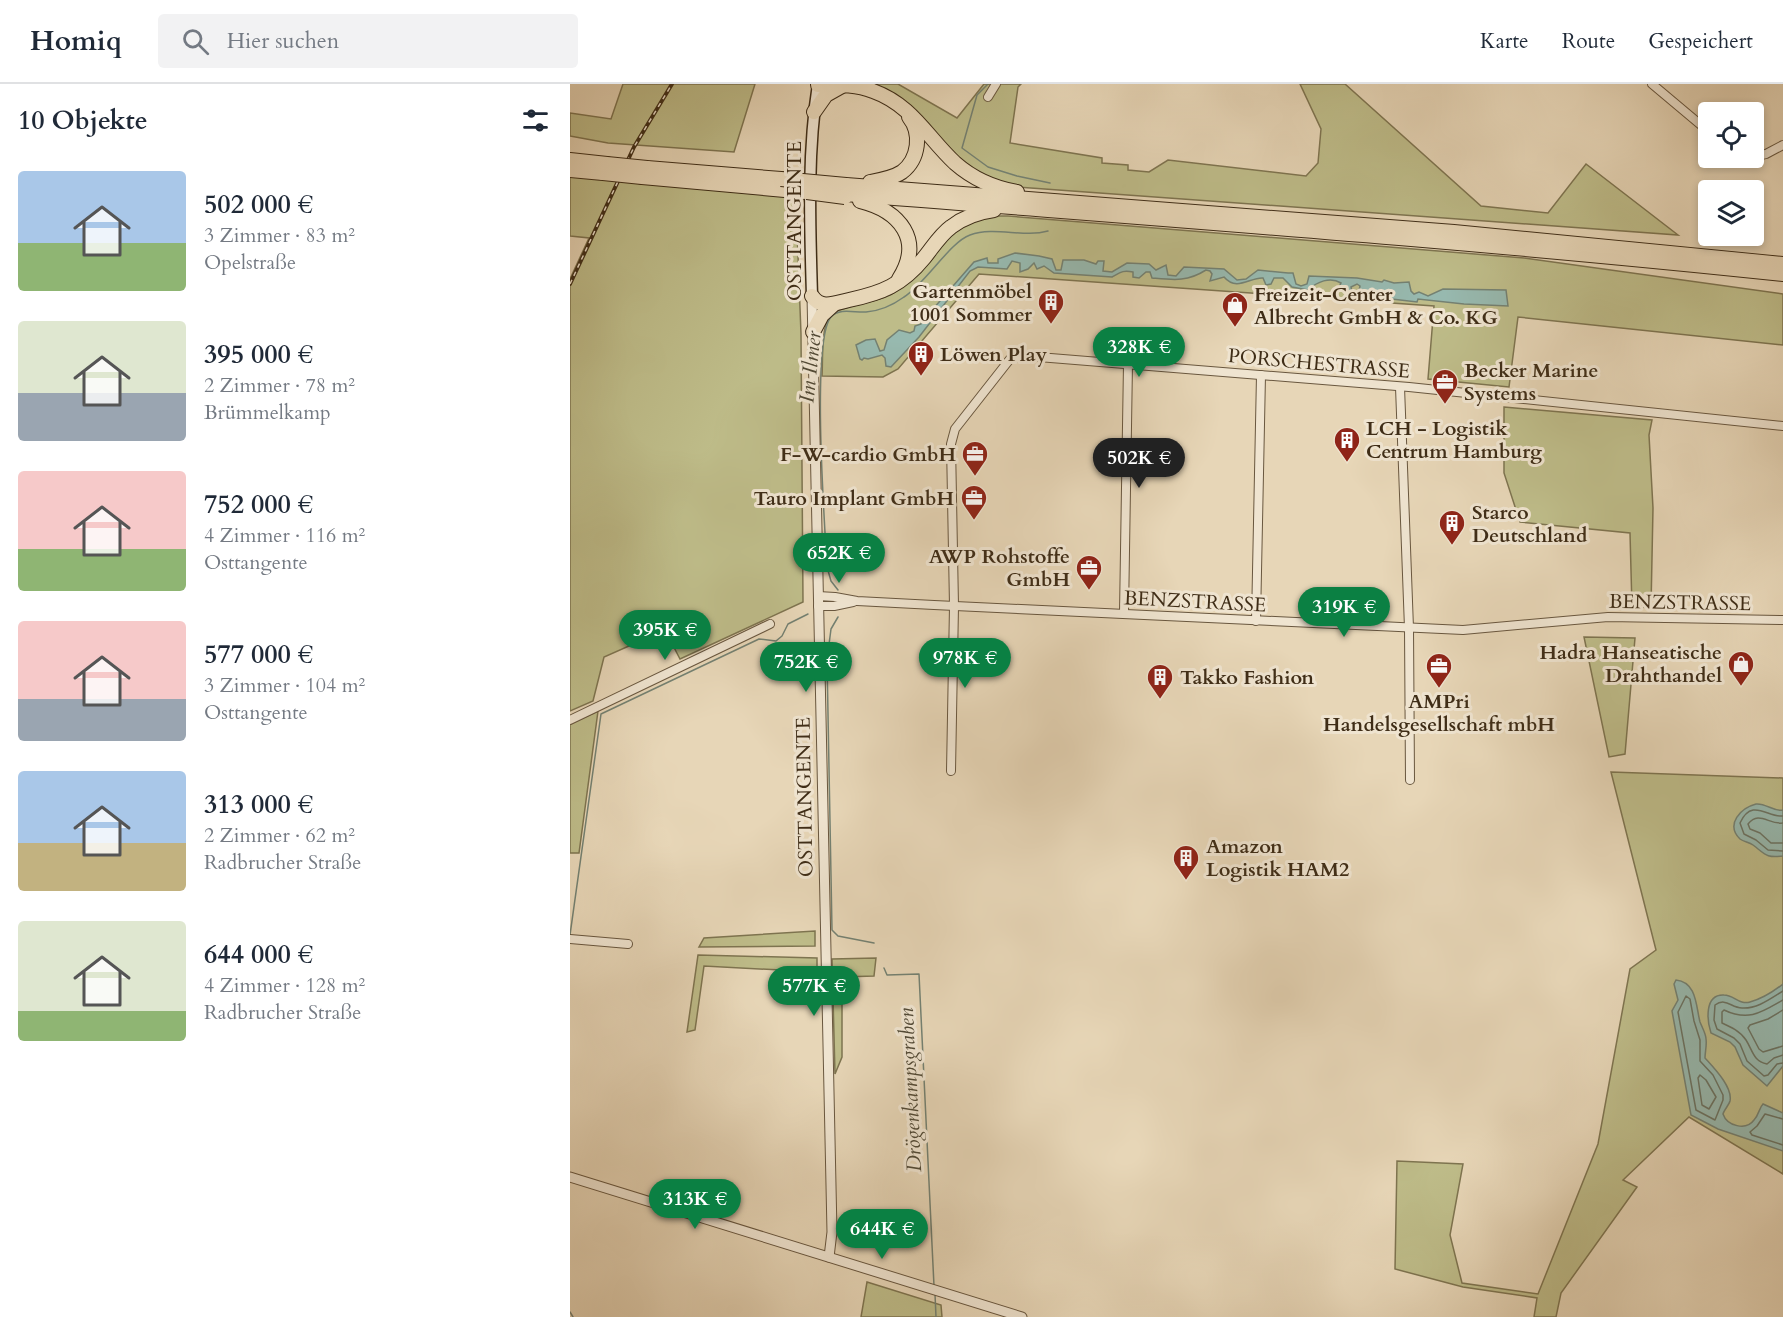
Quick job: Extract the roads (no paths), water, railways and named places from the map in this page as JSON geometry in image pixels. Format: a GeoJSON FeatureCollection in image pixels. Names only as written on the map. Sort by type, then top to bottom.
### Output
{"type":"FeatureCollection","features":[{"type":"Feature","properties":{"kind":"highway"},"geometry":{"type":"LineString","coordinates":[[818,84],[843,84],[874,91],[898,104],[970,174],[992,185],[1080,203]]}},
{"type":"Feature","properties":{"kind":"highway"},"geometry":{"type":"LineString","coordinates":[[814,112],[826,95],[843,84]]}},
{"type":"Feature","properties":{"kind":"highway"},"geometry":{"type":"LineString","coordinates":[[845,192],[883,180],[901,172],[908,166],[916,150],[917,133],[912,121],[898,104]]}},
{"type":"Feature","properties":{"kind":"highway"},"geometry":{"type":"LineString","coordinates":[[570,160],[605,169]]}},
{"type":"Feature","properties":{"kind":"highway"},"geometry":{"type":"LineString","coordinates":[[570,170],[605,169],[645,172],[1017,208],[1517,248],[1783,274]]}},
{"type":"Feature","properties":{"kind":"highway"},"geometry":{"type":"LineString","coordinates":[[781,184],[807,192],[1080,203],[1475,234],[1783,264]]}},
{"type":"Feature","properties":{"kind":"highway"},"geometry":{"type":"LineString","coordinates":[[845,192],[876,205],[892,215],[902,225],[907,237],[909,252],[904,270],[896,283]]}},
{"type":"Feature","properties":{"kind":"highway"},"geometry":{"type":"LineString","coordinates":[[812,296],[821,304],[834,304],[873,296],[896,283],[917,266],[941,236],[959,221],[987,211],[1017,208]]}},
{"type":"Feature","properties":{"kind":"highway"},"geometry":{"type":"LineString","coordinates":[[812,296],[849,300]]}},
{"type":"Feature","properties":{"kind":"highway"},"geometry":{"type":"LineString","coordinates":[[813,332],[822,315],[834,304]]}},
{"type":"Feature","properties":{"kind":"main road","name":"OSTTANGENTE"},"geometry":{"type":"LineString","coordinates":[[812,296],[810,168],[818,84]]}},
{"type":"Feature","properties":{"kind":"street"},"geometry":{"type":"LineString","coordinates":[[988,97],[996,84]]}},
{"type":"Feature","properties":{"kind":"street"},"geometry":{"type":"LineString","coordinates":[[1652,84],[1698,123]]}},
{"type":"Feature","properties":{"kind":"street"},"geometry":{"type":"LineString","coordinates":[[1764,154],[1783,145]]}},
{"type":"Feature","properties":{"kind":"street","name":"OSTTANGENTE"},"geometry":{"type":"LineString","coordinates":[[812,296],[832,1232],[829,1257]]}},
{"type":"Feature","properties":{"kind":"street","name":"PORSCHESTRASSE"},"geometry":{"type":"LineString","coordinates":[[954,606],[951,444],[955,429],[1010,359],[1026,356],[1400,387],[1783,426]]}},
{"type":"Feature","properties":{"kind":"street"},"geometry":{"type":"LineString","coordinates":[[1124,613],[1128,364]]}},
{"type":"Feature","properties":{"kind":"street"},"geometry":{"type":"LineString","coordinates":[[1256,621],[1261,375]]}},
{"type":"Feature","properties":{"kind":"street"},"geometry":{"type":"LineString","coordinates":[[1400,387],[1409,628],[1410,780]]}},
{"type":"Feature","properties":{"kind":"street","name":"BENZSTRASSE"},"geometry":{"type":"LineString","coordinates":[[818,596],[857,601],[1476,630],[1608,617],[1783,620]]}},
{"type":"Feature","properties":{"kind":"street","name":"BENZSTRASSE"},"geometry":{"type":"LineString","coordinates":[[818,606],[834,606],[857,601]]}},
{"type":"Feature","properties":{"kind":"street"},"geometry":{"type":"LineString","coordinates":[[951,771],[954,606]]}},
{"type":"Feature","properties":{"kind":"street"},"geometry":{"type":"LineString","coordinates":[[570,720],[770,624]]}},
{"type":"Feature","properties":{"kind":"street"},"geometry":{"type":"LineString","coordinates":[[570,939],[628,944]]}},
{"type":"Feature","properties":{"kind":"street"},"geometry":{"type":"LineString","coordinates":[[570,1177],[1022,1317]]}},
{"type":"Feature","properties":{"kind":"water"},"geometry":{"type":"Polygon","coordinates":[[[1015,253],[1052,259],[1056,270],[1061,270],[1063,260],[1084,260],[1096,264],[1098,261],[1104,261],[1103,271],[1112,272],[1127,263],[1149,264],[1156,270],[1166,265],[1168,275],[1176,276],[1184,267],[1224,269],[1237,280],[1246,279],[1258,270],[1293,273],[1296,284],[1301,286],[1307,284],[1309,276],[1357,278],[1382,282],[1384,280],[1394,283],[1409,282],[1414,294],[1419,292],[1428,296],[1443,289],[1506,290],[1508,306],[1418,299],[1417,302],[1358,295],[1360,286],[1357,284],[1351,287],[1352,292],[1349,293],[1339,287],[1341,283],[1332,280],[1319,282],[1308,290],[1292,287],[1283,278],[1274,278],[1271,284],[1266,285],[1263,278],[1239,284],[1224,277],[1210,281],[1212,274],[1206,270],[1193,277],[1174,280],[1152,278],[1150,272],[1146,272],[1139,278],[1133,277],[1133,272],[1127,271],[1112,277],[1054,273],[1044,266],[1037,269],[1034,263],[1028,269],[1020,272],[1020,263],[1012,261],[1007,269],[978,267],[970,271],[919,337],[891,367],[886,366],[882,355],[860,359],[856,345],[875,339],[880,351],[884,350],[887,340],[899,330],[910,333],[914,331],[915,326],[921,324],[922,319],[974,262],[987,258],[988,263],[998,263],[998,259],[1015,253]]]}},
{"type":"Feature","properties":{"kind":"water"},"geometry":{"type":"Polygon","coordinates":[[[1756,804],[1783,810],[1783,856],[1766,855],[1740,839],[1736,833],[1734,828],[1737,817],[1745,809],[1756,804]]]}},
{"type":"Feature","properties":{"kind":"water"},"geometry":{"type":"Polygon","coordinates":[[[1676,980],[1688,985],[1692,990],[1706,1037],[1705,1058],[1722,1078],[1728,1090],[1730,1101],[1723,1114],[1725,1118],[1737,1126],[1746,1125],[1756,1118],[1763,1104],[1783,1113],[1783,1151],[1718,1129],[1691,1115],[1672,1011],[1678,1000],[1674,984],[1676,980]]]}},
{"type":"Feature","properties":{"kind":"water"},"geometry":{"type":"Polygon","coordinates":[[[1783,984],[1783,1066],[1767,1086],[1743,1065],[1735,1047],[1730,1042],[1711,1033],[1708,1009],[1713,999],[1718,996],[1728,995],[1746,1003],[1759,999],[1783,984]]]}},
{"type":"Feature","properties":{"kind":"waterway","name":"Im Ilmer"},"geometry":{"type":"LineString","coordinates":[[988,84],[977,95],[962,148],[988,167],[1050,183]]}},
{"type":"Feature","properties":{"kind":"waterway","name":"Im Ilmer"},"geometry":{"type":"LineString","coordinates":[[838,590],[831,581],[827,567],[822,477],[820,396],[822,360],[825,333],[831,317],[843,311],[866,312],[895,303],[912,291],[954,246],[970,235],[989,232],[1038,233],[1048,231]]}},
{"type":"Feature","properties":{"kind":"waterway"},"geometry":{"type":"LineString","coordinates":[[570,935],[601,714],[759,639],[776,641],[782,636],[788,624],[808,614]]}},
{"type":"Feature","properties":{"kind":"waterway","name":"Drögenkampsgraben"},"geometry":{"type":"LineString","coordinates":[[838,617],[831,629],[827,660],[832,930],[838,936],[874,943]]}},
{"type":"Feature","properties":{"kind":"waterway","name":"Drögenkampsgraben"},"geometry":{"type":"LineString","coordinates":[[884,968],[887,975],[919,974],[934,1286]]}},
{"type":"Feature","properties":{"kind":"waterway","name":"Drögenkampsgraben"},"geometry":{"type":"LineString","coordinates":[[935,1294],[936,1317]]}},
{"type":"Feature","properties":{"kind":"waterway"},"geometry":{"type":"LineString","coordinates":[[570,1312],[573,1317]]}},
{"type":"Feature","properties":{"kind":"railway"},"geometry":{"type":"LineString","coordinates":[[570,284],[634,147],[672,84]]}},
{"type":"Feature","properties":{"kind":"place","name":"Gartenmöbel 1001 Sommer"},"geometry":{"type":"Point","coordinates":[1051,325]}},
{"type":"Feature","properties":{"kind":"place","name":"Freizeit-Center Albrecht GmbH & Co. KG"},"geometry":{"type":"Point","coordinates":[1235,328]}},
{"type":"Feature","properties":{"kind":"place","name":"Löwen Play"},"geometry":{"type":"Point","coordinates":[921,377]}},
{"type":"Feature","properties":{"kind":"place","name":"Becker Marine Systems"},"geometry":{"type":"Point","coordinates":[1445,405]}},
{"type":"Feature","properties":{"kind":"place","name":"LCH - Logistik Centrum Hamburg"},"geometry":{"type":"Point","coordinates":[1347,463]}},
{"type":"Feature","properties":{"kind":"place","name":"F-W-cardio GmbH"},"geometry":{"type":"Point","coordinates":[975,477]}},
{"type":"Feature","properties":{"kind":"place","name":"Tauro Implant GmbH"},"geometry":{"type":"Point","coordinates":[974,521]}},
{"type":"Feature","properties":{"kind":"place","name":"Starco Deutschland"},"geometry":{"type":"Point","coordinates":[1452,546]}},
{"type":"Feature","properties":{"kind":"place","name":"AWP Rohstoffe GmbH"},"geometry":{"type":"Point","coordinates":[1089,591]}},
{"type":"Feature","properties":{"kind":"place","name":"Hadra Hanseatische Drahthandel"},"geometry":{"type":"Point","coordinates":[1741,687]}},
{"type":"Feature","properties":{"kind":"place","name":"AMPri Handelsgesellschaft mbH"},"geometry":{"type":"Point","coordinates":[1439,689]}},
{"type":"Feature","properties":{"kind":"place","name":"Takko Fashion"},"geometry":{"type":"Point","coordinates":[1160,700]}},
{"type":"Feature","properties":{"kind":"place","name":"Amazon Logistik HAM2"},"geometry":{"type":"Point","coordinates":[1186,881]}}]}
